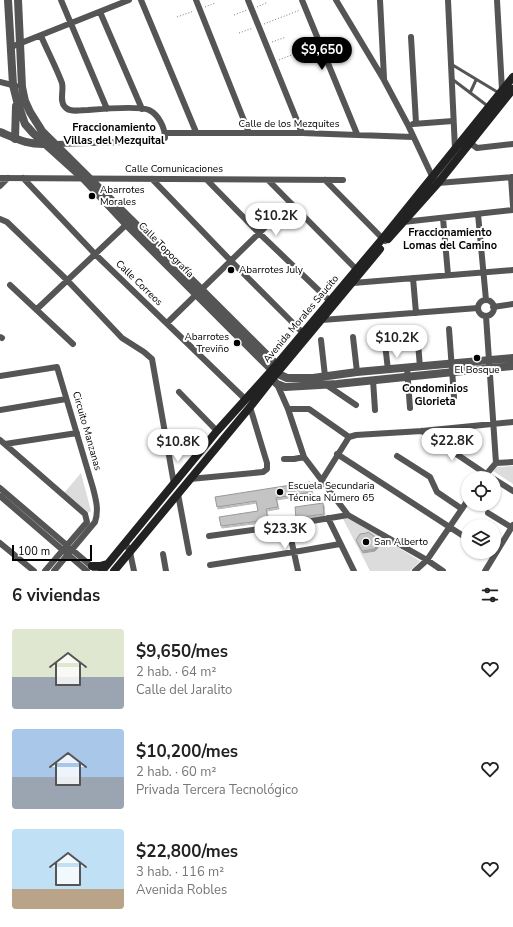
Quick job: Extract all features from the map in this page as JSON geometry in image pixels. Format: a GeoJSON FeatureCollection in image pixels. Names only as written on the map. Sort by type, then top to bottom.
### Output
{"type":"FeatureCollection","features":[{"type":"Feature","properties":{"kind":"main road","name":"Avenida Morales Saucito"},"geometry":{"type":"LineString","coordinates":[[102,571],[217,431],[246,399],[275,374],[322,320],[356,269],[403,222],[438,183],[470,143],[513,78]]}},
{"type":"Feature","properties":{"kind":"main road","name":"Avenida Morales Saucito"},"geometry":{"type":"LineString","coordinates":[[502,94],[513,89]]}},
{"type":"Feature","properties":{"kind":"main road","name":"Avenida Morales Saucito"},"geometry":{"type":"LineString","coordinates":[[114,571],[250,407],[303,333],[353,283],[432,176],[492,109]]}},
{"type":"Feature","properties":{"kind":"main road"},"geometry":{"type":"LineString","coordinates":[[92,569],[108,563]]}},
{"type":"Feature","properties":{"kind":"street"},"geometry":{"type":"LineString","coordinates":[[8,0],[13,86],[17,102],[15,139]]}},
{"type":"Feature","properties":{"kind":"street","name":"Calle Topografía"},"geometry":{"type":"LineString","coordinates":[[18,0],[22,87],[25,102],[35,121],[42,131],[87,179],[199,292],[275,374]]}},
{"type":"Feature","properties":{"kind":"street"},"geometry":{"type":"LineString","coordinates":[[61,0],[107,109]]}},
{"type":"Feature","properties":{"kind":"street"},"geometry":{"type":"LineString","coordinates":[[10,47],[129,0]]}},
{"type":"Feature","properties":{"kind":"street"},"geometry":{"type":"LineString","coordinates":[[141,0],[196,132]]}},
{"type":"Feature","properties":{"kind":"street"},"geometry":{"type":"LineString","coordinates":[[196,0],[249,134]]}},
{"type":"Feature","properties":{"kind":"street"},"geometry":{"type":"LineString","coordinates":[[248,0],[302,133]]}},
{"type":"Feature","properties":{"kind":"street"},"geometry":{"type":"LineString","coordinates":[[302,0],[357,134]]}},
{"type":"Feature","properties":{"kind":"street"},"geometry":{"type":"LineString","coordinates":[[336,0],[384,80],[408,124],[432,176],[438,183],[512,177],[513,206]]}},
{"type":"Feature","properties":{"kind":"street"},"geometry":{"type":"LineString","coordinates":[[380,0],[384,80]]}},
{"type":"Feature","properties":{"kind":"street"},"geometry":{"type":"LineString","coordinates":[[448,0],[455,149]]}},
{"type":"Feature","properties":{"kind":"street"},"geometry":{"type":"LineString","coordinates":[[497,0],[502,94]]}},
{"type":"Feature","properties":{"kind":"street"},"geometry":{"type":"LineString","coordinates":[[100,12],[142,109]]}},
{"type":"Feature","properties":{"kind":"street"},"geometry":{"type":"LineString","coordinates":[[0,132],[34,145],[159,142],[165,138],[165,133],[160,122],[149,110],[107,109],[71,111],[65,107],[62,101],[62,84],[40,36]]}},
{"type":"Feature","properties":{"kind":"street"},"geometry":{"type":"LineString","coordinates":[[411,37],[416,123]]}},
{"type":"Feature","properties":{"kind":"street"},"geometry":{"type":"LineString","coordinates":[[0,82],[22,87]]}},
{"type":"Feature","properties":{"kind":"street","name":"Calle Topografía"},"geometry":{"type":"LineString","coordinates":[[17,102],[25,124],[33,133],[87,179]]}},
{"type":"Feature","properties":{"kind":"street"},"geometry":{"type":"LineString","coordinates":[[408,124],[453,121]]}},
{"type":"Feature","properties":{"kind":"street","name":"Calle de los Mezquites"},"geometry":{"type":"LineString","coordinates":[[165,133],[302,133],[413,137]]}},
{"type":"Feature","properties":{"kind":"street"},"geometry":{"type":"LineString","coordinates":[[470,143],[477,148],[513,144]]}},
{"type":"Feature","properties":{"kind":"street","name":"Calle Comunicaciones"},"geometry":{"type":"LineString","coordinates":[[0,178],[343,180]]}},
{"type":"Feature","properties":{"kind":"street"},"geometry":{"type":"LineString","coordinates":[[0,186],[8,178]]}},
{"type":"Feature","properties":{"kind":"street","name":"Calle Correos"},"geometry":{"type":"LineString","coordinates":[[23,178],[95,254],[246,399]]}},
{"type":"Feature","properties":{"kind":"street"},"geometry":{"type":"LineString","coordinates":[[152,179],[303,333]]}},
{"type":"Feature","properties":{"kind":"street"},"geometry":{"type":"LineString","coordinates":[[207,180],[332,303]]}},
{"type":"Feature","properties":{"kind":"street"},"geometry":{"type":"LineString","coordinates":[[268,180],[356,269]]}},
{"type":"Feature","properties":{"kind":"street"},"geometry":{"type":"LineString","coordinates":[[325,180],[384,240]]}},
{"type":"Feature","properties":{"kind":"street"},"geometry":{"type":"LineString","coordinates":[[167,323],[290,203]]}},
{"type":"Feature","properties":{"kind":"street"},"geometry":{"type":"LineString","coordinates":[[403,222],[513,210]]}},
{"type":"Feature","properties":{"kind":"street"},"geometry":{"type":"LineString","coordinates":[[478,214],[486,300]]}},
{"type":"Feature","properties":{"kind":"street"},"geometry":{"type":"LineString","coordinates":[[443,218],[448,276]]}},
{"type":"Feature","properties":{"kind":"street"},"geometry":{"type":"LineString","coordinates":[[0,219],[7,222],[68,280],[122,338],[149,355],[152,360],[174,484]]}},
{"type":"Feature","properties":{"kind":"street"},"geometry":{"type":"LineString","coordinates":[[37,309],[129,222]]}},
{"type":"Feature","properties":{"kind":"street"},"geometry":{"type":"LineString","coordinates":[[353,283],[513,270]]}},
{"type":"Feature","properties":{"kind":"street"},"geometry":{"type":"LineString","coordinates":[[413,278],[416,313]]}},
{"type":"Feature","properties":{"kind":"street"},"geometry":{"type":"LineString","coordinates":[[10,285],[73,344]]}},
{"type":"Feature","properties":{"kind":"street"},"geometry":{"type":"LineString","coordinates":[[486,316],[481,314],[478,308],[481,301],[486,300],[491,302],[494,307]]}},
{"type":"Feature","properties":{"kind":"street"},"geometry":{"type":"LineString","coordinates":[[494,307],[513,304]]}},
{"type":"Feature","properties":{"kind":"street"},"geometry":{"type":"LineString","coordinates":[[486,316],[491,314],[494,307]]}},
{"type":"Feature","properties":{"kind":"street"},"geometry":{"type":"LineString","coordinates":[[322,320],[478,308]]}},
{"type":"Feature","properties":{"kind":"street"},"geometry":{"type":"LineString","coordinates":[[486,316],[496,462],[488,471]]}},
{"type":"Feature","properties":{"kind":"street"},"geometry":{"type":"LineString","coordinates":[[449,329],[454,397]]}},
{"type":"Feature","properties":{"kind":"street"},"geometry":{"type":"LineString","coordinates":[[417,331],[420,367]]}},
{"type":"Feature","properties":{"kind":"street"},"geometry":{"type":"LineString","coordinates":[[384,335],[388,370]]}},
{"type":"Feature","properties":{"kind":"street"},"geometry":{"type":"LineString","coordinates":[[353,337],[357,372]]}},
{"type":"Feature","properties":{"kind":"street"},"geometry":{"type":"LineString","coordinates":[[321,340],[325,380],[356,405]]}},
{"type":"Feature","properties":{"kind":"street"},"geometry":{"type":"LineString","coordinates":[[489,365],[513,358]]}},
{"type":"Feature","properties":{"kind":"street"},"geometry":{"type":"LineString","coordinates":[[275,374],[287,378],[313,378],[337,384],[373,380],[408,372],[489,365],[513,366]]}},
{"type":"Feature","properties":{"kind":"street","name":"Circuito Manzanas"},"geometry":{"type":"LineString","coordinates":[[0,376],[57,367],[97,505],[98,515],[95,522],[67,550]]}},
{"type":"Feature","properties":{"kind":"street"},"geometry":{"type":"LineString","coordinates":[[325,380],[337,375],[357,372],[388,370],[408,372],[420,367],[452,368]]}},
{"type":"Feature","properties":{"kind":"street"},"geometry":{"type":"LineString","coordinates":[[408,372],[410,408]]}},
{"type":"Feature","properties":{"kind":"street"},"geometry":{"type":"LineString","coordinates":[[275,374],[304,457],[348,515],[427,560],[443,571]]}},
{"type":"Feature","properties":{"kind":"street"},"geometry":{"type":"LineString","coordinates":[[337,375],[337,384]]}},
{"type":"Feature","properties":{"kind":"street"},"geometry":{"type":"LineString","coordinates":[[373,380],[375,410]]}},
{"type":"Feature","properties":{"kind":"street"},"geometry":{"type":"LineString","coordinates":[[178,392],[217,431]]}},
{"type":"Feature","properties":{"kind":"street"},"geometry":{"type":"LineString","coordinates":[[0,410],[66,399]]}},
{"type":"Feature","properties":{"kind":"street"},"geometry":{"type":"LineString","coordinates":[[190,479],[262,472],[267,469],[267,463],[250,407]]}},
{"type":"Feature","properties":{"kind":"street"},"geometry":{"type":"LineString","coordinates":[[288,409],[309,409],[349,437]]}},
{"type":"Feature","properties":{"kind":"street"},"geometry":{"type":"LineString","coordinates":[[322,480],[349,437],[356,435],[422,431],[513,422]]}},
{"type":"Feature","properties":{"kind":"street"},"geometry":{"type":"LineString","coordinates":[[451,451],[453,428]]}},
{"type":"Feature","properties":{"kind":"street"},"geometry":{"type":"LineString","coordinates":[[422,431],[477,471]]}},
{"type":"Feature","properties":{"kind":"street"},"geometry":{"type":"LineString","coordinates":[[3,442],[77,433]]}},
{"type":"Feature","properties":{"kind":"street"},"geometry":{"type":"LineString","coordinates":[[3,442],[86,514],[87,522],[54,571]]}},
{"type":"Feature","properties":{"kind":"street"},"geometry":{"type":"LineString","coordinates":[[337,454],[461,534]]}},
{"type":"Feature","properties":{"kind":"street"},"geometry":{"type":"LineString","coordinates":[[398,456],[430,477],[437,492],[461,508]]}},
{"type":"Feature","properties":{"kind":"street"},"geometry":{"type":"LineString","coordinates":[[284,459],[304,457]]}},
{"type":"Feature","properties":{"kind":"street"},"geometry":{"type":"LineString","coordinates":[[496,462],[513,462]]}},
{"type":"Feature","properties":{"kind":"street"},"geometry":{"type":"LineString","coordinates":[[501,483],[513,491]]}},
{"type":"Feature","properties":{"kind":"street"},"geometry":{"type":"LineString","coordinates":[[0,488],[23,512],[67,550],[92,569]]}},
{"type":"Feature","properties":{"kind":"street"},"geometry":{"type":"LineString","coordinates":[[178,494],[189,553]]}},
{"type":"Feature","properties":{"kind":"street"},"geometry":{"type":"LineString","coordinates":[[0,496],[23,512]]}},
{"type":"Feature","properties":{"kind":"street"},"geometry":{"type":"LineString","coordinates":[[415,571],[427,560],[461,510]]}},
{"type":"Feature","properties":{"kind":"street"},"geometry":{"type":"LineString","coordinates":[[488,513],[512,526],[501,544]]}},
{"type":"Feature","properties":{"kind":"street"},"geometry":{"type":"LineString","coordinates":[[209,536],[348,515]]}},
{"type":"Feature","properties":{"kind":"street"},"geometry":{"type":"LineString","coordinates":[[328,518],[354,571]]}},
{"type":"Feature","properties":{"kind":"street"},"geometry":{"type":"LineString","coordinates":[[288,525],[298,571]]}},
{"type":"Feature","properties":{"kind":"street"},"geometry":{"type":"LineString","coordinates":[[125,542],[130,552],[134,571]]}},
{"type":"Feature","properties":{"kind":"street"},"geometry":{"type":"LineString","coordinates":[[0,543],[34,571]]}},
{"type":"Feature","properties":{"kind":"street"},"geometry":{"type":"LineString","coordinates":[[210,564],[340,544]]}},
{"type":"Feature","properties":{"kind":"street"},"geometry":{"type":"LineString","coordinates":[[45,571],[67,550]]}},
{"type":"Feature","properties":{"kind":"street"},"geometry":{"type":"LineString","coordinates":[[163,554],[166,571]]}},
{"type":"Feature","properties":{"kind":"street"},"geometry":{"type":"LineString","coordinates":[[485,571],[492,559]]}},
{"type":"Feature","properties":{"kind":"lane"},"geometry":{"type":"LineString","coordinates":[[451,64],[502,94]]}},
{"type":"Feature","properties":{"kind":"lane"},"geometry":{"type":"LineString","coordinates":[[452,79],[492,109]]}},
{"type":"Feature","properties":{"kind":"lane"},"geometry":{"type":"LineString","coordinates":[[470,93],[476,80]]}},
{"type":"Feature","properties":{"kind":"path"},"geometry":{"type":"LineString","coordinates":[[234,15],[268,2]]}},
{"type":"Feature","properties":{"kind":"path"},"geometry":{"type":"LineString","coordinates":[[177,17],[215,3]]}},
{"type":"Feature","properties":{"kind":"path"},"geometry":{"type":"LineString","coordinates":[[239,33],[306,7]]}},
{"type":"Feature","properties":{"kind":"path"},"geometry":{"type":"LineString","coordinates":[[267,44],[286,37]]}},
{"type":"Feature","properties":{"kind":"path"},"geometry":{"type":"LineString","coordinates":[[274,62],[294,54]]}},
{"type":"Feature","properties":{"kind":"shaded area"},"geometry":{"type":"Polygon","coordinates":[[[513,466],[513,484],[501,476],[501,471],[493,471],[497,467],[513,466]]]}},
{"type":"Feature","properties":{"kind":"shaded area"},"geometry":{"type":"Polygon","coordinates":[[[81,473],[91,511],[88,513],[64,493],[81,473]]]}},
{"type":"Feature","properties":{"kind":"shaded area"},"geometry":{"type":"Polygon","coordinates":[[[349,517],[420,561],[410,571],[370,571],[343,519],[349,517]]]}},
{"type":"Feature","properties":{"kind":"building"},"geometry":{"type":"Polygon","coordinates":[[[310,482],[312,492],[276,498],[278,507],[266,509],[268,520],[221,526],[219,517],[258,511],[256,501],[217,507],[215,497],[310,482]]]}},
{"type":"Feature","properties":{"kind":"building"},"geometry":{"type":"Polygon","coordinates":[[[323,503],[324,514],[296,518],[295,507],[323,503]]]}},
{"type":"Feature","properties":{"kind":"building","name":"San Alberto"},"geometry":{"type":"Polygon","coordinates":[[[368,532],[374,536],[377,546],[374,549],[362,551],[356,540],[360,534],[368,532]]]}},
{"type":"Feature","properties":{"kind":"place","name":"Abarrotes Morales"},"geometry":{"type":"Point","coordinates":[92,196]}},
{"type":"Feature","properties":{"kind":"place","name":"Abarrotes July"},"geometry":{"type":"Point","coordinates":[231,270]}},
{"type":"Feature","properties":{"kind":"place","name":"Abarrotes Treviño"},"geometry":{"type":"Point","coordinates":[237,343]}},
{"type":"Feature","properties":{"kind":"place","name":"El Bosque"},"geometry":{"type":"Point","coordinates":[477,358]}},
{"type":"Feature","properties":{"kind":"place","name":"Escuela Secundaria Técnica Número 65"},"geometry":{"type":"Point","coordinates":[280,492]}},
{"type":"Feature","properties":{"kind":"place","name":"San Alberto"},"geometry":{"type":"Point","coordinates":[366,542]}},
{"type":"Feature","properties":{"kind":"district","name":"Fraccionamiento Villas del Mezquital"},"geometry":{"type":"Point","coordinates":[114,133]}},
{"type":"Feature","properties":{"kind":"district","name":"Fraccionamiento Lomas del Camino"},"geometry":{"type":"Point","coordinates":[450,238]}},
{"type":"Feature","properties":{"kind":"district","name":"Condominios Glorieta"},"geometry":{"type":"Point","coordinates":[435,394]}}]}
